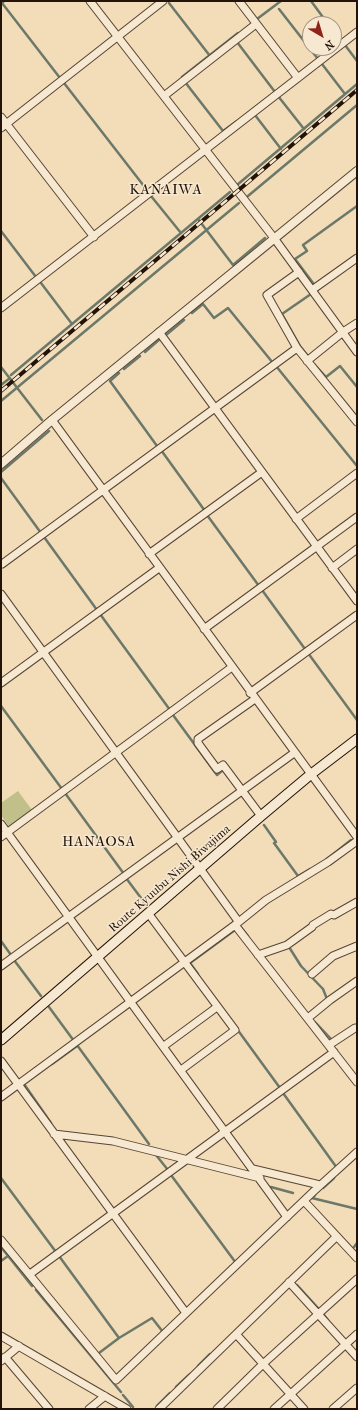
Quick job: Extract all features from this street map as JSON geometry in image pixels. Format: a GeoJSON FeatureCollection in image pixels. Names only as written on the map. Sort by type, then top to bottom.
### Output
{"type":"FeatureCollection","features":[{"type":"Feature","properties":{"kind":"main road","name":"Route Kyuubu-Nishi-Biwajima"},"geometry":{"type":"LineString","coordinates":[[1,1040],[261,816],[310,775],[357,739]]}},
{"type":"Feature","properties":{"kind":"street"},"geometry":{"type":"LineString","coordinates":[[90,1],[274,238],[357,352]]}},
{"type":"Feature","properties":{"kind":"street"},"geometry":{"type":"LineString","coordinates":[[4,126],[163,1]]}},
{"type":"Feature","properties":{"kind":"street"},"geometry":{"type":"LineString","coordinates":[[239,1],[298,78]]}},
{"type":"Feature","properties":{"kind":"street"},"geometry":{"type":"LineString","coordinates":[[164,96],[256,24]]}},
{"type":"Feature","properties":{"kind":"street"},"geometry":{"type":"LineString","coordinates":[[1,308],[357,32]]}},
{"type":"Feature","properties":{"kind":"street"},"geometry":{"type":"LineString","coordinates":[[1,117],[4,126],[94,237]]}},
{"type":"Feature","properties":{"kind":"street"},"geometry":{"type":"LineString","coordinates":[[1,464],[52,420],[357,171]]}},
{"type":"Feature","properties":{"kind":"street"},"geometry":{"type":"LineString","coordinates":[[312,290],[357,258]]}},
{"type":"Feature","properties":{"kind":"street"},"geometry":{"type":"LineString","coordinates":[[299,272],[267,295],[297,348],[357,422]]}},
{"type":"Feature","properties":{"kind":"street"},"geometry":{"type":"LineString","coordinates":[[307,361],[343,332],[357,323]]}},
{"type":"Feature","properties":{"kind":"street"},"geometry":{"type":"LineString","coordinates":[[159,332],[357,601]]}},
{"type":"Feature","properties":{"kind":"street"},"geometry":{"type":"LineString","coordinates":[[1,564],[297,348]]}},
{"type":"Feature","properties":{"kind":"street"},"geometry":{"type":"LineString","coordinates":[[52,420],[250,693],[357,837]]}},
{"type":"Feature","properties":{"kind":"street"},"geometry":{"type":"LineString","coordinates":[[149,554],[262,472]]}},
{"type":"Feature","properties":{"kind":"street"},"geometry":{"type":"LineString","coordinates":[[296,519],[357,473]]}},
{"type":"Feature","properties":{"kind":"street"},"geometry":{"type":"LineString","coordinates":[[204,629],[357,517]]}},
{"type":"Feature","properties":{"kind":"street"},"geometry":{"type":"LineString","coordinates":[[332,568],[357,549]]}},
{"type":"Feature","properties":{"kind":"street"},"geometry":{"type":"LineString","coordinates":[[1,683],[159,568]]}},
{"type":"Feature","properties":{"kind":"street"},"geometry":{"type":"LineString","coordinates":[[2,597],[178,838],[258,955],[357,1082]]}},
{"type":"Feature","properties":{"kind":"street"},"geometry":{"type":"LineString","coordinates":[[250,693],[357,614]]}},
{"type":"Feature","properties":{"kind":"street"},"geometry":{"type":"LineString","coordinates":[[1,837],[232,667]]}},
{"type":"Feature","properties":{"kind":"street"},"geometry":{"type":"LineString","coordinates":[[255,699],[198,739],[198,743],[217,769],[223,765],[261,816]]}},
{"type":"Feature","properties":{"kind":"street"},"geometry":{"type":"LineString","coordinates":[[1,966],[294,753]]}},
{"type":"Feature","properties":{"kind":"street"},"geometry":{"type":"LineString","coordinates":[[1,824],[182,1070],[287,1217]]}},
{"type":"Feature","properties":{"kind":"street"},"geometry":{"type":"LineString","coordinates":[[1,1097],[185,963],[266,900],[328,862],[357,841]]}},
{"type":"Feature","properties":{"kind":"street"},"geometry":{"type":"LineString","coordinates":[[258,955],[287,945],[313,925],[331,914],[334,915],[357,902]]}},
{"type":"Feature","properties":{"kind":"street"},"geometry":{"type":"LineString","coordinates":[[148,913],[235,1030],[182,1070]]}},
{"type":"Feature","properties":{"kind":"street"},"geometry":{"type":"LineString","coordinates":[[312,974],[333,956],[357,946]]}},
{"type":"Feature","properties":{"kind":"street"},"geometry":{"type":"LineString","coordinates":[[308,1018],[357,981]]}},
{"type":"Feature","properties":{"kind":"street"},"geometry":{"type":"LineString","coordinates":[[164,1046],[218,1007]]}},
{"type":"Feature","properties":{"kind":"street"},"geometry":{"type":"LineString","coordinates":[[329,1045],[357,1028]]}},
{"type":"Feature","properties":{"kind":"street"},"geometry":{"type":"LineString","coordinates":[[30,1274],[334,1052]]}},
{"type":"Feature","properties":{"kind":"street"},"geometry":{"type":"LineString","coordinates":[[1,1061],[186,1313]]}},
{"type":"Feature","properties":{"kind":"street"},"geometry":{"type":"LineString","coordinates":[[54,1134],[113,1141],[260,1178]]}},
{"type":"Feature","properties":{"kind":"street"},"geometry":{"type":"LineString","coordinates":[[1,1240],[116,1380],[357,1152]]}},
{"type":"Feature","properties":{"kind":"street"},"geometry":{"type":"LineString","coordinates":[[253,1169],[320,1186]]}},
{"type":"Feature","properties":{"kind":"street"},"geometry":{"type":"LineString","coordinates":[[304,1201],[357,1258]]}},
{"type":"Feature","properties":{"kind":"street"},"geometry":{"type":"LineString","coordinates":[[159,1409],[336,1237]]}},
{"type":"Feature","properties":{"kind":"street"},"geometry":{"type":"LineString","coordinates":[[217,1409],[263,1364],[357,1279]]}},
{"type":"Feature","properties":{"kind":"street"},"geometry":{"type":"LineString","coordinates":[[289,1282],[357,1357]]}},
{"type":"Feature","properties":{"kind":"street"},"geometry":{"type":"LineString","coordinates":[[236,1334],[304,1409]]}},
{"type":"Feature","properties":{"kind":"street"},"geometry":{"type":"LineString","coordinates":[[274,1409],[357,1334]]}},
{"type":"Feature","properties":{"kind":"street"},"geometry":{"type":"LineString","coordinates":[[1,1336],[127,1409]]}},
{"type":"Feature","properties":{"kind":"street"},"geometry":{"type":"LineString","coordinates":[[19,1346],[3,1359],[49,1409]]}},
{"type":"Feature","properties":{"kind":"street"},"geometry":{"type":"LineString","coordinates":[[333,1409],[357,1388]]}},
{"type":"Feature","properties":{"kind":"street"},"geometry":{"type":"LineString","coordinates":[[89,1409],[105,1396]]}},
{"type":"Feature","properties":{"kind":"shaded area"},"geometry":{"type":"Polygon","coordinates":[[[18,791],[32,810],[9,827],[1,815],[1,803],[18,791]]]}},
{"type":"Feature","properties":{"kind":"waterway"},"geometry":{"type":"LineString","coordinates":[[4,1],[2,3],[60,78]]}},
{"type":"Feature","properties":{"kind":"waterway"},"geometry":{"type":"LineString","coordinates":[[257,19],[281,1]]}},
{"type":"Feature","properties":{"kind":"waterway"},"geometry":{"type":"LineString","coordinates":[[311,1],[322,16]]}},
{"type":"Feature","properties":{"kind":"waterway"},"geometry":{"type":"LineString","coordinates":[[169,3],[210,56]]}},
{"type":"Feature","properties":{"kind":"waterway"},"geometry":{"type":"LineString","coordinates":[[279,9],[318,59]]}},
{"type":"Feature","properties":{"kind":"waterway"},"geometry":{"type":"LineString","coordinates":[[182,77],[238,33]]}},
{"type":"Feature","properties":{"kind":"waterway"},"geometry":{"type":"LineString","coordinates":[[237,42],[275,92]]}},
{"type":"Feature","properties":{"kind":"waterway"},"geometry":{"type":"LineString","coordinates":[[345,45],[357,61]]}},
{"type":"Feature","properties":{"kind":"waterway"},"geometry":{"type":"LineString","coordinates":[[322,64],[345,94]]}},
{"type":"Feature","properties":{"kind":"waterway"},"geometry":{"type":"LineString","coordinates":[[185,82],[223,131],[237,121]]}},
{"type":"Feature","properties":{"kind":"waterway"},"geometry":{"type":"LineString","coordinates":[[64,83],[147,190]]}},
{"type":"Feature","properties":{"kind":"waterway"},"geometry":{"type":"LineString","coordinates":[[237,185],[357,84]]}},
{"type":"Feature","properties":{"kind":"waterway"},"geometry":{"type":"LineString","coordinates":[[278,96],[304,129]]}},
{"type":"Feature","properties":{"kind":"waterway"},"geometry":{"type":"LineString","coordinates":[[248,196],[357,105]]}},
{"type":"Feature","properties":{"kind":"waterway"},"geometry":{"type":"LineString","coordinates":[[255,115],[281,149]]}},
{"type":"Feature","properties":{"kind":"waterway"},"geometry":{"type":"LineString","coordinates":[[11,375],[230,192]]}},
{"type":"Feature","properties":{"kind":"waterway"},"geometry":{"type":"LineString","coordinates":[[151,196],[181,233]]}},
{"type":"Feature","properties":{"kind":"waterway"},"geometry":{"type":"LineString","coordinates":[[1,401],[239,203]]}},
{"type":"Feature","properties":{"kind":"waterway"},"geometry":{"type":"LineString","coordinates":[[313,283],[295,259],[307,251],[303,245],[357,206]]}},
{"type":"Feature","properties":{"kind":"waterway"},"geometry":{"type":"LineString","coordinates":[[198,219],[233,265],[265,238]]}},
{"type":"Feature","properties":{"kind":"waterway"},"geometry":{"type":"LineString","coordinates":[[1,231],[36,277]]}},
{"type":"Feature","properties":{"kind":"waterway"},"geometry":{"type":"LineString","coordinates":[[41,283],[72,324]]}},
{"type":"Feature","properties":{"kind":"waterway"},"geometry":{"type":"LineString","coordinates":[[308,356],[300,346],[282,314],[311,294]]}},
{"type":"Feature","properties":{"kind":"waterway"},"geometry":{"type":"LineString","coordinates":[[192,313],[203,304],[214,318],[228,308],[273,363]]}},
{"type":"Feature","properties":{"kind":"waterway"},"geometry":{"type":"LineString","coordinates":[[166,335],[184,320]]}},
{"type":"Feature","properties":{"kind":"waterway"},"geometry":{"type":"LineString","coordinates":[[145,352],[160,339]]}},
{"type":"Feature","properties":{"kind":"waterway"},"geometry":{"type":"LineString","coordinates":[[124,369],[140,356]]}},
{"type":"Feature","properties":{"kind":"waterway"},"geometry":{"type":"LineString","coordinates":[[314,364],[326,377],[340,366],[357,387]]}},
{"type":"Feature","properties":{"kind":"waterway"},"geometry":{"type":"LineString","coordinates":[[276,366],[357,466]]}},
{"type":"Feature","properties":{"kind":"waterway"},"geometry":{"type":"LineString","coordinates":[[1,367],[42,420]]}},
{"type":"Feature","properties":{"kind":"waterway"},"geometry":{"type":"LineString","coordinates":[[119,373],[110,381],[157,446]]}},
{"type":"Feature","properties":{"kind":"waterway"},"geometry":{"type":"LineString","coordinates":[[1,385],[10,378]]}},
{"type":"Feature","properties":{"kind":"waterway"},"geometry":{"type":"LineString","coordinates":[[1,472],[49,431]]}},
{"type":"Feature","properties":{"kind":"waterway"},"geometry":{"type":"LineString","coordinates":[[161,450],[205,511]]}},
{"type":"Feature","properties":{"kind":"waterway"},"geometry":{"type":"LineString","coordinates":[[1,478],[41,533]]}},
{"type":"Feature","properties":{"kind":"waterway"},"geometry":{"type":"LineString","coordinates":[[207,515],[259,586]]}},
{"type":"Feature","properties":{"kind":"waterway"},"geometry":{"type":"LineString","coordinates":[[44,537],[97,610]]}},
{"type":"Feature","properties":{"kind":"waterway"},"geometry":{"type":"LineString","coordinates":[[262,590],[305,649]]}},
{"type":"Feature","properties":{"kind":"waterway"},"geometry":{"type":"LineString","coordinates":[[100,614],[170,710]]}},
{"type":"Feature","properties":{"kind":"waterway"},"geometry":{"type":"LineString","coordinates":[[308,653],[357,720]]}},
{"type":"Feature","properties":{"kind":"waterway"},"geometry":{"type":"LineString","coordinates":[[1,706],[62,789]]}},
{"type":"Feature","properties":{"kind":"waterway"},"geometry":{"type":"LineString","coordinates":[[173,715],[217,775],[223,770],[228,777]]}},
{"type":"Feature","properties":{"kind":"waterway"},"geometry":{"type":"LineString","coordinates":[[65,793],[124,874]]}},
{"type":"Feature","properties":{"kind":"waterway"},"geometry":{"type":"LineString","coordinates":[[264,825],[276,842],[274,843],[298,876],[310,869]]}},
{"type":"Feature","properties":{"kind":"waterway"},"geometry":{"type":"LineString","coordinates":[[331,856],[351,840]]}},
{"type":"Feature","properties":{"kind":"waterway"},"geometry":{"type":"LineString","coordinates":[[126,878],[147,906]]}},
{"type":"Feature","properties":{"kind":"waterway"},"geometry":{"type":"LineString","coordinates":[[240,926],[248,936]]}},
{"type":"Feature","properties":{"kind":"waterway"},"geometry":{"type":"LineString","coordinates":[[198,974],[190,963],[235,930]]}},
{"type":"Feature","properties":{"kind":"waterway"},"geometry":{"type":"LineString","coordinates":[[1,941],[11,955]]}},
{"type":"Feature","properties":{"kind":"waterway"},"geometry":{"type":"LineString","coordinates":[[287,948],[289,947],[301,966],[323,989],[327,999],[325,1000]]}},
{"type":"Feature","properties":{"kind":"waterway"},"geometry":{"type":"LineString","coordinates":[[14,960],[41,996]]}},
{"type":"Feature","properties":{"kind":"waterway"},"geometry":{"type":"LineString","coordinates":[[49,1007],[74,1041]]}},
{"type":"Feature","properties":{"kind":"waterway"},"geometry":{"type":"LineString","coordinates":[[315,1022],[332,1040]]}},
{"type":"Feature","properties":{"kind":"waterway"},"geometry":{"type":"LineString","coordinates":[[237,1029],[280,1088]]}},
{"type":"Feature","properties":{"kind":"waterway"},"geometry":{"type":"LineString","coordinates":[[77,1045],[149,1144]]}},
{"type":"Feature","properties":{"kind":"waterway"},"geometry":{"type":"LineString","coordinates":[[52,1064],[77,1046]]}},
{"type":"Feature","properties":{"kind":"waterway"},"geometry":{"type":"LineString","coordinates":[[24,1084],[51,1123]]}},
{"type":"Feature","properties":{"kind":"waterway"},"geometry":{"type":"LineString","coordinates":[[283,1093],[337,1168]]}},
{"type":"Feature","properties":{"kind":"waterway"},"geometry":{"type":"LineString","coordinates":[[156,1155],[168,1170]]}},
{"type":"Feature","properties":{"kind":"waterway"},"geometry":{"type":"LineString","coordinates":[[171,1175],[236,1263]]}},
{"type":"Feature","properties":{"kind":"waterway"},"geometry":{"type":"LineString","coordinates":[[1,1178],[56,1252]]}},
{"type":"Feature","properties":{"kind":"waterway"},"geometry":{"type":"LineString","coordinates":[[323,1188],[334,1178]]}},
{"type":"Feature","properties":{"kind":"waterway"},"geometry":{"type":"LineString","coordinates":[[271,1187],[293,1193]]}},
{"type":"Feature","properties":{"kind":"waterway"},"geometry":{"type":"LineString","coordinates":[[315,1195],[312,1198],[357,1209]]}},
{"type":"Feature","properties":{"kind":"waterway"},"geometry":{"type":"LineString","coordinates":[[354,1247],[357,1243]]}},
{"type":"Feature","properties":{"kind":"waterway"},"geometry":{"type":"LineString","coordinates":[[1,1247],[32,1286]]}},
{"type":"Feature","properties":{"kind":"waterway"},"geometry":{"type":"LineString","coordinates":[[1,1261],[8,1256]]}},
{"type":"Feature","properties":{"kind":"waterway"},"geometry":{"type":"LineString","coordinates":[[59,1256],[119,1338],[152,1318],[163,1332],[164,1331]]}},
{"type":"Feature","properties":{"kind":"waterway"},"geometry":{"type":"LineString","coordinates":[[297,1285],[318,1308]]}},
{"type":"Feature","properties":{"kind":"waterway"},"geometry":{"type":"LineString","coordinates":[[36,1290],[121,1392]]}},
{"type":"Feature","properties":{"kind":"waterway"},"geometry":{"type":"LineString","coordinates":[[324,1315],[328,1320]]}},
{"type":"Feature","properties":{"kind":"waterway"},"geometry":{"type":"LineString","coordinates":[[99,1353],[119,1338]]}},
{"type":"Feature","properties":{"kind":"waterway"},"geometry":{"type":"LineString","coordinates":[[198,1366],[210,1354]]}},
{"type":"Feature","properties":{"kind":"waterway"},"geometry":{"type":"LineString","coordinates":[[176,1387],[190,1374]]}},
{"type":"Feature","properties":{"kind":"waterway"},"geometry":{"type":"LineString","coordinates":[[157,1406],[170,1393]]}},
{"type":"Feature","properties":{"kind":"waterway"},"geometry":{"type":"LineString","coordinates":[[123,1395],[133,1407]]}},
{"type":"Feature","properties":{"kind":"railway"},"geometry":{"type":"LineString","coordinates":[[1,391],[357,90]]}},
{"type":"Feature","properties":{"kind":"district","name":"KANAIWA"},"geometry":{"type":"Point","coordinates":[166,191]}},
{"type":"Feature","properties":{"kind":"district","name":"HANAOSA"},"geometry":{"type":"Point","coordinates":[99,843]}}]}
